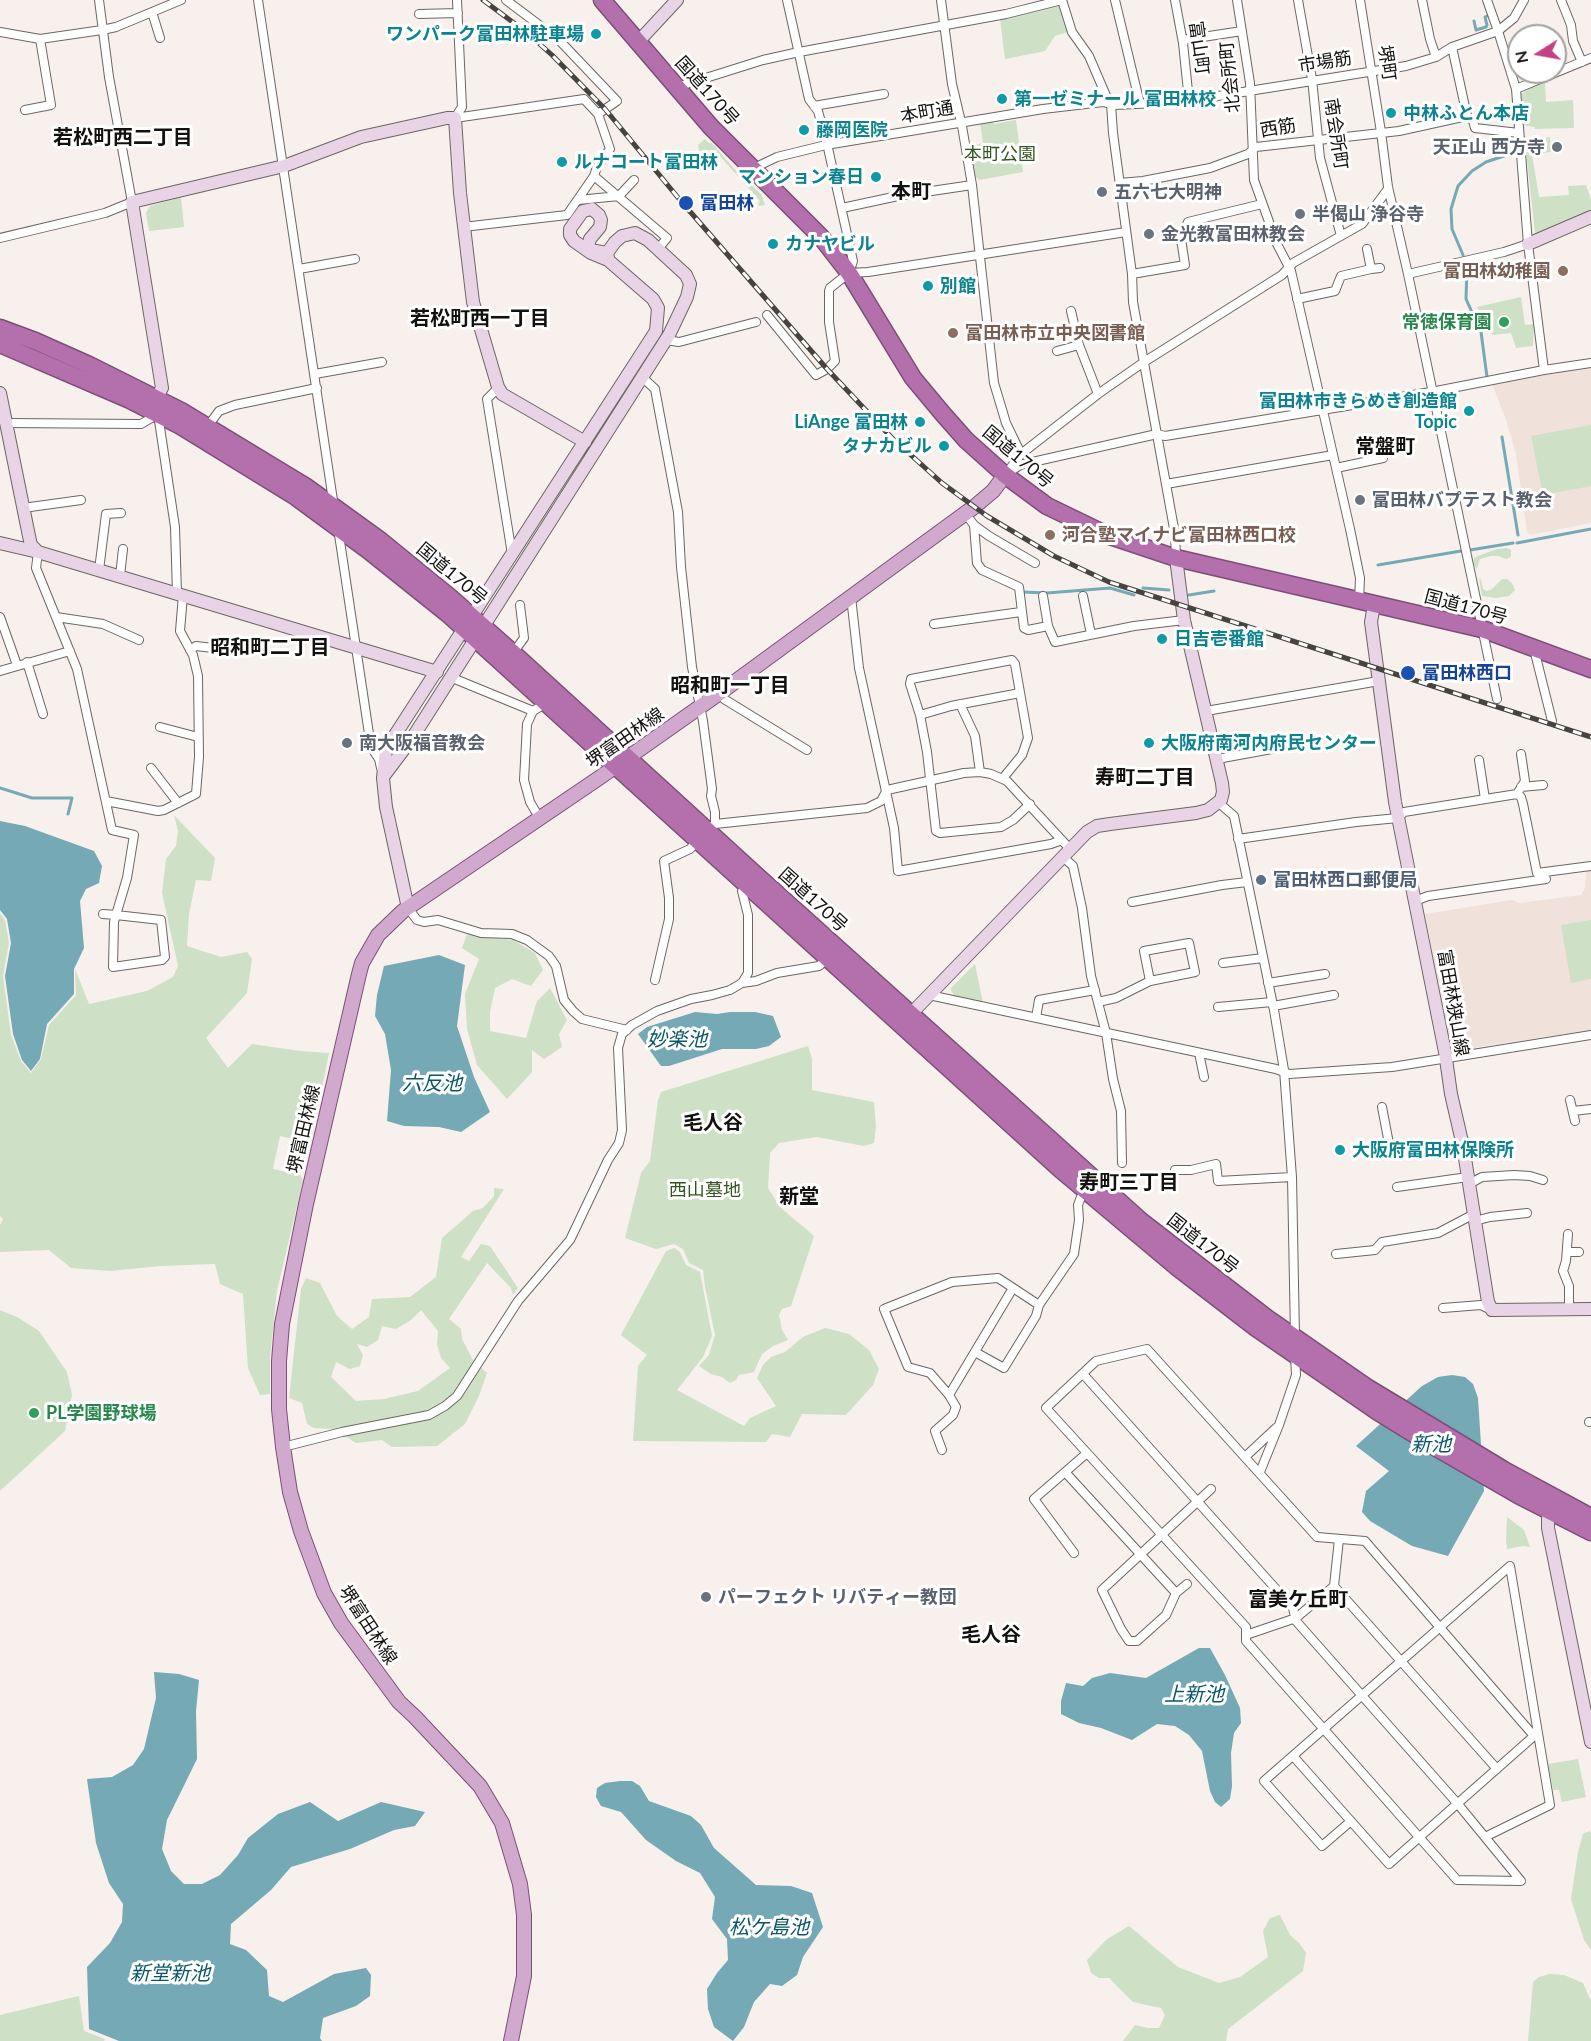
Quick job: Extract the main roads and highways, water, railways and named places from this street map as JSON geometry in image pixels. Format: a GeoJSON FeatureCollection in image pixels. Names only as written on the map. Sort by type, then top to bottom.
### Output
{"type":"FeatureCollection","features":[{"type":"Feature","properties":{"kind":"highway","name":"国道170号"},"geometry":{"type":"LineString","coordinates":[[602,0],[676,87],[751,169],[821,237],[849,273],[916,382],[966,440],[1005,475],[1047,506],[1075,521],[1117,538],[1176,558],[1482,629],[1591,669]]}},
{"type":"Feature","properties":{"kind":"highway","name":"国道170号"},"geometry":{"type":"LineString","coordinates":[[0,328],[61,352],[157,406],[338,527],[474,628],[513,653],[622,762],[706,831],[829,958],[906,1019]]}},
{"type":"Feature","properties":{"kind":"highway","name":"国道170号"},"geometry":{"type":"LineString","coordinates":[[0,344],[208,426],[296,480],[410,563],[474,628],[539,707],[622,762]]}},
{"type":"Feature","properties":{"kind":"highway","name":"国道170号"},"geometry":{"type":"LineString","coordinates":[[752,880],[1187,1275],[1295,1355],[1553,1505],[1591,1532]]}},
{"type":"Feature","properties":{"kind":"highway","name":"国道170号"},"geometry":{"type":"LineString","coordinates":[[1091,1186],[1295,1337],[1385,1407]]}},
{"type":"Feature","properties":{"kind":"highway","name":"国道170号"},"geometry":{"type":"LineString","coordinates":[[1553,1505],[1591,1517]]}},
{"type":"Feature","properties":{"kind":"main road","name":"堺富田林線"},"geometry":{"type":"LineString","coordinates":[[511,2041],[524,1976],[524,1915],[520,1884],[502,1823],[480,1786],[399,1702],[341,1623],[324,1593],[300,1531],[290,1492],[283,1447],[279,1390],[282,1324],[355,985],[362,963],[378,935],[394,918],[721,692],[993,492],[1005,475]]}},
{"type":"Feature","properties":{"kind":"water"},"geometry":{"type":"Polygon","coordinates":[[[0,821],[25,826],[94,851],[102,866],[99,883],[86,889],[80,901],[84,948],[74,969],[74,994],[47,1024],[40,1059],[31,1071],[22,1060],[13,1034],[5,976],[11,943],[7,919],[0,910],[0,821]]]}},
{"type":"Feature","properties":{"kind":"water","name":"六反池"},"geometry":{"type":"Polygon","coordinates":[[[439,955],[465,965],[457,1026],[474,1077],[490,1112],[461,1132],[439,1127],[404,1126],[387,1121],[391,1070],[385,1034],[375,1016],[384,966],[439,955]]]}},
{"type":"Feature","properties":{"kind":"water","name":"妙楽池"},"geometry":{"type":"Polygon","coordinates":[[[695,1012],[717,1014],[755,1012],[773,1016],[781,1037],[769,1046],[756,1049],[722,1049],[669,1066],[661,1066],[638,1034],[647,1027],[695,1012]]]}},
{"type":"Feature","properties":{"kind":"water","name":"新池"},"geometry":{"type":"Polygon","coordinates":[[[1452,1375],[1465,1377],[1473,1384],[1478,1398],[1484,1491],[1448,1556],[1412,1546],[1370,1521],[1362,1512],[1366,1491],[1389,1471],[1356,1446],[1422,1386],[1438,1377],[1452,1375]]]}},
{"type":"Feature","properties":{"kind":"water","name":"上新池"},"geometry":{"type":"Polygon","coordinates":[[[1199,1648],[1210,1648],[1240,1708],[1241,1723],[1234,1733],[1231,1753],[1230,1799],[1221,1807],[1215,1802],[1210,1791],[1202,1751],[1189,1735],[1175,1726],[1157,1724],[1132,1740],[1101,1728],[1079,1723],[1061,1714],[1061,1701],[1066,1683],[1083,1686],[1092,1678],[1110,1673],[1146,1678],[1199,1648]]]}},
{"type":"Feature","properties":{"kind":"water","name":"新堂新池"},"geometry":{"type":"Polygon","coordinates":[[[154,1672],[179,1674],[199,1680],[196,1711],[197,1759],[167,1820],[162,1849],[171,1871],[184,1884],[202,1884],[220,1875],[238,1855],[248,1838],[278,1814],[310,1802],[338,1821],[381,1802],[425,1812],[415,1826],[394,1830],[350,1849],[291,1867],[271,1890],[231,1924],[230,1944],[246,1950],[267,1970],[269,1996],[283,2002],[334,1974],[366,1968],[371,1975],[370,1996],[356,2006],[323,2018],[320,2038],[322,2041],[119,2041],[89,2029],[87,1967],[110,1943],[122,1922],[123,1904],[109,1883],[96,1843],[87,1779],[112,1777],[133,1765],[144,1749],[156,1698],[154,1672]]]}},
{"type":"Feature","properties":{"kind":"water","name":"松ケ島池"},"geometry":{"type":"Polygon","coordinates":[[[632,1781],[640,1786],[649,1801],[691,1816],[701,1825],[714,1848],[756,1885],[791,1886],[812,1893],[823,1927],[803,1957],[797,1975],[782,1986],[770,1984],[754,2002],[744,2027],[733,2041],[714,2027],[708,2009],[707,1989],[728,1960],[727,1939],[712,1919],[715,1897],[700,1873],[676,1861],[646,1840],[621,1812],[601,1806],[596,1797],[597,1788],[605,1783],[632,1781]]]}},
{"type":"Feature","properties":{"kind":"waterway"},"geometry":{"type":"LineString","coordinates":[[1474,21],[1476,30],[1486,27],[1485,17],[1487,16]]}},
{"type":"Feature","properties":{"kind":"waterway"},"geometry":{"type":"LineString","coordinates":[[1463,255],[1452,229],[1451,209],[1458,186],[1472,171],[1486,162],[1510,154]]}},
{"type":"Feature","properties":{"kind":"waterway"},"geometry":{"type":"LineString","coordinates":[[1467,266],[1466,299],[1481,332],[1487,377]]}},
{"type":"Feature","properties":{"kind":"waterway"},"geometry":{"type":"LineString","coordinates":[[1502,437],[1518,535]]}},
{"type":"Feature","properties":{"kind":"waterway"},"geometry":{"type":"LineString","coordinates":[[1517,543],[1591,529]]}},
{"type":"Feature","properties":{"kind":"waterway"},"geometry":{"type":"LineString","coordinates":[[1470,550],[1513,543]]}},
{"type":"Feature","properties":{"kind":"waterway"},"geometry":{"type":"LineString","coordinates":[[1378,565],[1461,551]]}},
{"type":"Feature","properties":{"kind":"waterway"},"geometry":{"type":"LineString","coordinates":[[1022,592],[1047,593],[1110,588],[1134,595]]}},
{"type":"Feature","properties":{"kind":"waterway"},"geometry":{"type":"LineString","coordinates":[[1143,588],[1169,590]]}},
{"type":"Feature","properties":{"kind":"waterway"},"geometry":{"type":"LineString","coordinates":[[1189,595],[1214,591]]}},
{"type":"Feature","properties":{"kind":"waterway"},"geometry":{"type":"LineString","coordinates":[[0,788],[32,798],[72,798],[68,814]]}},
{"type":"Feature","properties":{"kind":"railway"},"geometry":{"type":"LineString","coordinates":[[483,0],[552,55],[605,109],[680,200],[827,369],[892,438],[942,483],[987,516],[1054,556],[1109,582],[1591,737]]}},
{"type":"Feature","properties":{"kind":"place","name":"ワンパーク富田林駐車場"},"geometry":{"type":"Point","coordinates":[596,34]}},
{"type":"Feature","properties":{"kind":"place","name":"第一ゼミナール 富田林校"},"geometry":{"type":"Point","coordinates":[1002,99]}},
{"type":"Feature","properties":{"kind":"place","name":"中林ふとん本店"},"geometry":{"type":"Point","coordinates":[1391,113]}},
{"type":"Feature","properties":{"kind":"place","name":"藤岡医院"},"geometry":{"type":"Point","coordinates":[804,130]}},
{"type":"Feature","properties":{"kind":"place","name":"天正山 西方寺"},"geometry":{"type":"Point","coordinates":[1557,147]}},
{"type":"Feature","properties":{"kind":"place","name":"ルナコート富田林"},"geometry":{"type":"Point","coordinates":[562,162]}},
{"type":"Feature","properties":{"kind":"place","name":"マンション春日"},"geometry":{"type":"Point","coordinates":[876,177]}},
{"type":"Feature","properties":{"kind":"place","name":"五六七大明神"},"geometry":{"type":"Point","coordinates":[1102,192]}},
{"type":"Feature","properties":{"kind":"place","name":"富田林"},"geometry":{"type":"Point","coordinates":[686,203]}},
{"type":"Feature","properties":{"kind":"place","name":"半偈山 浄谷寺"},"geometry":{"type":"Point","coordinates":[1300,214]}},
{"type":"Feature","properties":{"kind":"place","name":"金光教富田林教会"},"geometry":{"type":"Point","coordinates":[1149,234]}},
{"type":"Feature","properties":{"kind":"place","name":"カナヤビル"},"geometry":{"type":"Point","coordinates":[773,244]}},
{"type":"Feature","properties":{"kind":"place","name":"富田林幼稚園"},"geometry":{"type":"Point","coordinates":[1563,271]}},
{"type":"Feature","properties":{"kind":"place","name":"別館"},"geometry":{"type":"Point","coordinates":[928,286]}},
{"type":"Feature","properties":{"kind":"place","name":"常徳保育園"},"geometry":{"type":"Point","coordinates":[1504,322]}},
{"type":"Feature","properties":{"kind":"place","name":"富田林市立中央図書館"},"geometry":{"type":"Point","coordinates":[953,333]}},
{"type":"Feature","properties":{"kind":"place","name":"富田林市きらめき創造館 Topic"},"geometry":{"type":"Point","coordinates":[1469,411]}},
{"type":"Feature","properties":{"kind":"place","name":"LiAnge 富田林"},"geometry":{"type":"Point","coordinates":[920,422]}},
{"type":"Feature","properties":{"kind":"place","name":"タナカビル"},"geometry":{"type":"Point","coordinates":[944,446]}},
{"type":"Feature","properties":{"kind":"place","name":"富田林バプテスト教会"},"geometry":{"type":"Point","coordinates":[1360,500]}},
{"type":"Feature","properties":{"kind":"place","name":"河合塾マイナビ富田林西口校"},"geometry":{"type":"Point","coordinates":[1050,535]}},
{"type":"Feature","properties":{"kind":"place","name":"日吉壱番館"},"geometry":{"type":"Point","coordinates":[1162,639]}},
{"type":"Feature","properties":{"kind":"place","name":"富田林西口"},"geometry":{"type":"Point","coordinates":[1408,673]}},
{"type":"Feature","properties":{"kind":"place","name":"南大阪福音教会"},"geometry":{"type":"Point","coordinates":[347,743]}},
{"type":"Feature","properties":{"kind":"place","name":"大阪府南河内府民センター"},"geometry":{"type":"Point","coordinates":[1149,743]}},
{"type":"Feature","properties":{"kind":"place","name":"富田林西口郵便局"},"geometry":{"type":"Point","coordinates":[1261,880]}},
{"type":"Feature","properties":{"kind":"place","name":"大阪府富田林保険所"},"geometry":{"type":"Point","coordinates":[1340,1150]}},
{"type":"Feature","properties":{"kind":"place","name":"PL学園野球場"},"geometry":{"type":"Point","coordinates":[34,1413]}},
{"type":"Feature","properties":{"kind":"place","name":"パーフェクト リバティー教団"},"geometry":{"type":"Point","coordinates":[706,1597]}},
{"type":"Feature","properties":{"kind":"district","name":"若松町西二丁目"},"geometry":{"type":"Point","coordinates":[123,138]}},
{"type":"Feature","properties":{"kind":"district","name":"本町"},"geometry":{"type":"Point","coordinates":[911,192]}},
{"type":"Feature","properties":{"kind":"district","name":"若松町西一丁目"},"geometry":{"type":"Point","coordinates":[480,319]}},
{"type":"Feature","properties":{"kind":"district","name":"常盤町"},"geometry":{"type":"Point","coordinates":[1385,447]}},
{"type":"Feature","properties":{"kind":"district","name":"昭和町二丁目"},"geometry":{"type":"Point","coordinates":[270,648]}},
{"type":"Feature","properties":{"kind":"district","name":"昭和町一丁目"},"geometry":{"type":"Point","coordinates":[730,686]}},
{"type":"Feature","properties":{"kind":"district","name":"寿町二丁目"},"geometry":{"type":"Point","coordinates":[1145,778]}},
{"type":"Feature","properties":{"kind":"district","name":"毛人谷"},"geometry":{"type":"Point","coordinates":[713,1123]}},
{"type":"Feature","properties":{"kind":"district","name":"寿町三丁目"},"geometry":{"type":"Point","coordinates":[1129,1183]}},
{"type":"Feature","properties":{"kind":"district","name":"新堂"},"geometry":{"type":"Point","coordinates":[799,1197]}},
{"type":"Feature","properties":{"kind":"district","name":"富美ケ丘町"},"geometry":{"type":"Point","coordinates":[1298,1600]}},
{"type":"Feature","properties":{"kind":"district","name":"毛人谷"},"geometry":{"type":"Point","coordinates":[991,1635]}},
{"type":"Feature","properties":{"kind":"park label","name":"本町公園"},"geometry":{"type":"Point","coordinates":[1000,154]}},
{"type":"Feature","properties":{"kind":"park label","name":"西山墓地"},"geometry":{"type":"Point","coordinates":[705,1190]}}]}
